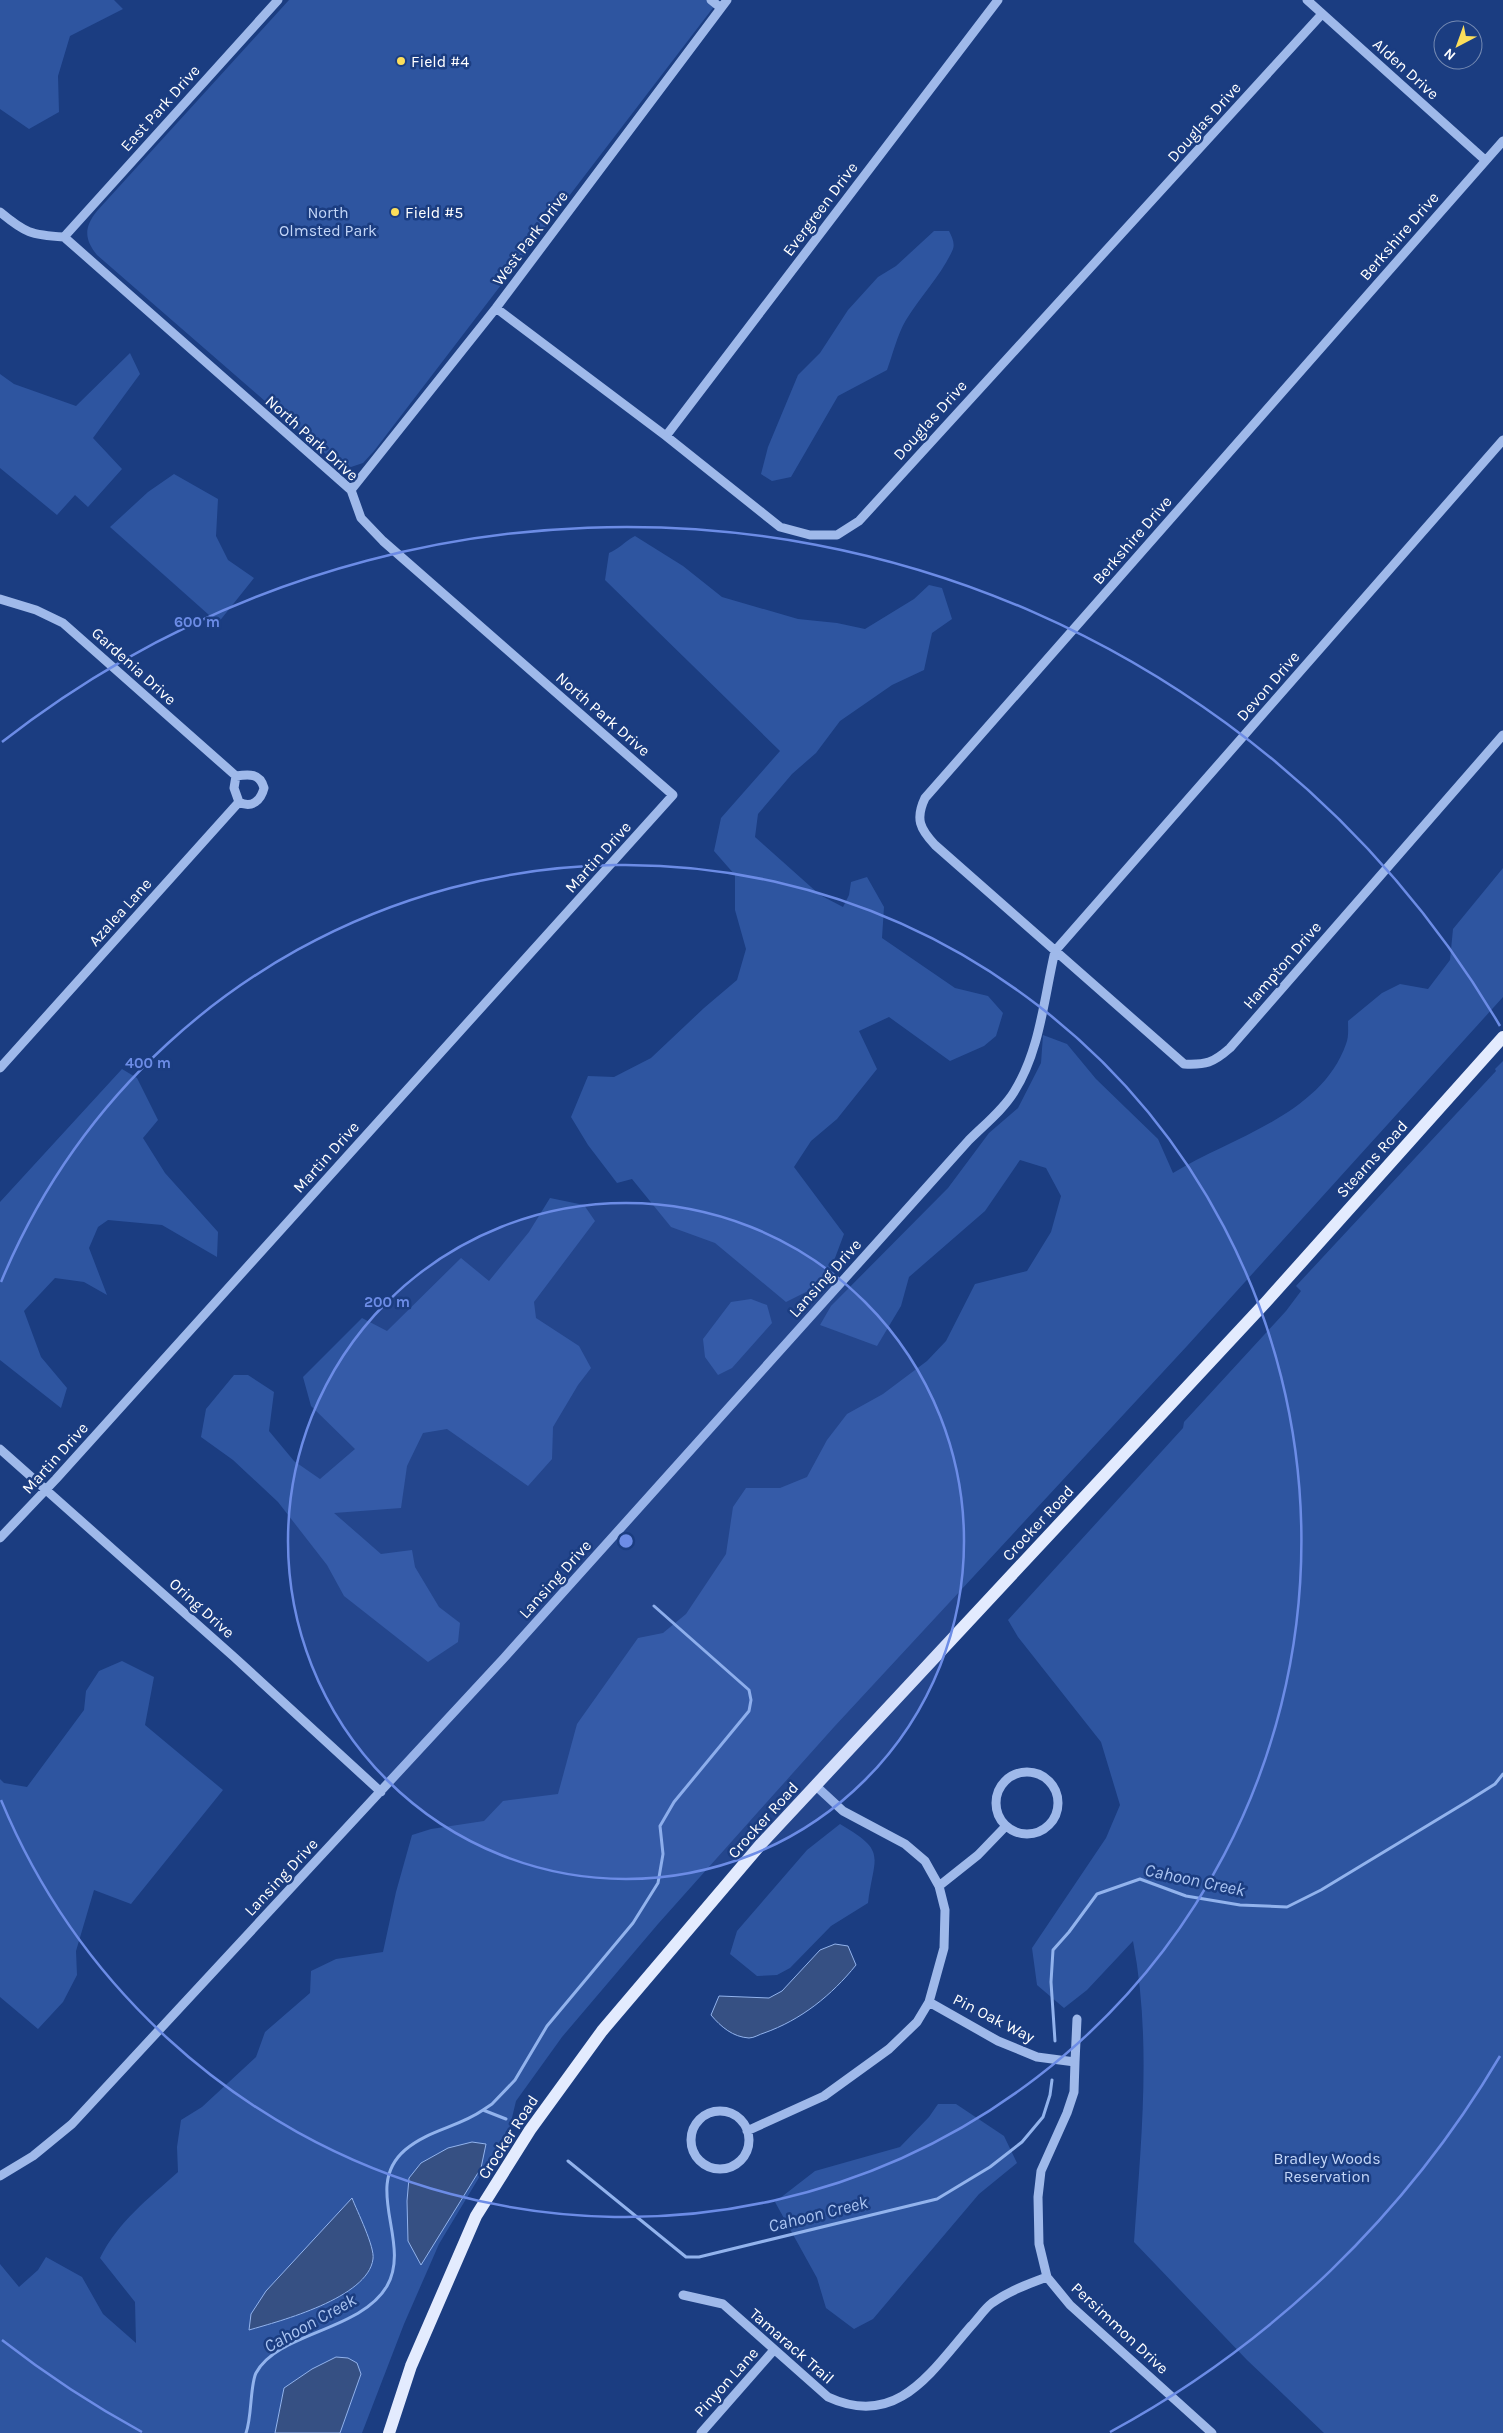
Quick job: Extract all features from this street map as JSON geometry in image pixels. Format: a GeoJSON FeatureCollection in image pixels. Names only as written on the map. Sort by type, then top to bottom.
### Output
{"type":"FeatureCollection","features":[{"type":"Feature","properties":{"kind":"main road","name":"Stearns Road"},"geometry":{"type":"LineString","coordinates":[[1266,1302],[1503,1037]]}},
{"type":"Feature","properties":{"kind":"main road","name":"Crocker Road"},"geometry":{"type":"LineString","coordinates":[[389,2433],[411,2366],[476,2216],[530,2130],[602,2031],[761,1844],[1266,1302]]}},
{"type":"Feature","properties":{"kind":"street","name":"East Park Drive"},"geometry":{"type":"LineString","coordinates":[[64,237],[278,0]]}},
{"type":"Feature","properties":{"kind":"street"},"geometry":{"type":"LineString","coordinates":[[710,0],[724,4]]}},
{"type":"Feature","properties":{"kind":"street","name":"Evergreen Drive"},"geometry":{"type":"LineString","coordinates":[[666,436],[998,0]]}},
{"type":"Feature","properties":{"kind":"street","name":"Alden Drive"},"geometry":{"type":"LineString","coordinates":[[1307,0],[1485,160]]}},
{"type":"Feature","properties":{"kind":"street","name":"West Park Drive"},"geometry":{"type":"LineString","coordinates":[[351,490],[496,308],[724,4]]}},
{"type":"Feature","properties":{"kind":"street","name":"Douglas Drive"},"geometry":{"type":"LineString","coordinates":[[496,308],[666,436],[780,527],[810,535],[837,535],[859,521],[1322,14]]}},
{"type":"Feature","properties":{"kind":"street","name":"Berkshire Drive"},"geometry":{"type":"LineString","coordinates":[[1055,951],[935,845],[923,832],[918,812],[925,798],[1503,140]]}},
{"type":"Feature","properties":{"kind":"street"},"geometry":{"type":"LineString","coordinates":[[0,212],[15,224],[35,235],[64,237]]}},
{"type":"Feature","properties":{"kind":"street","name":"North Park Drive"},"geometry":{"type":"LineString","coordinates":[[64,237],[351,490],[361,518],[383,541],[673,795]]}},
{"type":"Feature","properties":{"kind":"street","name":"Devon Drive"},"geometry":{"type":"LineString","coordinates":[[1055,951],[1503,440]]}},
{"type":"Feature","properties":{"kind":"street","name":"Gardenia Drive"},"geometry":{"type":"LineString","coordinates":[[0,599],[36,610],[63,623],[236,776]]}},
{"type":"Feature","properties":{"kind":"street","name":"Hampton Drive"},"geometry":{"type":"LineString","coordinates":[[1055,951],[1184,1064],[1203,1065],[1217,1059],[1230,1048],[1503,735]]}},
{"type":"Feature","properties":{"kind":"street"},"geometry":{"type":"LineString","coordinates":[[247,774],[260,778],[264,788],[260,799],[249,805],[239,802],[234,788],[236,776],[247,774]]}},
{"type":"Feature","properties":{"kind":"street","name":"Martin Drive"},"geometry":{"type":"LineString","coordinates":[[0,1538],[47,1490],[673,795]]}},
{"type":"Feature","properties":{"kind":"street","name":"Azalea Lane"},"geometry":{"type":"LineString","coordinates":[[0,1068],[239,802]]}},
{"type":"Feature","properties":{"kind":"street","name":"Lansing Drive"},"geometry":{"type":"LineString","coordinates":[[0,2176],[33,2156],[72,2124],[381,1792],[962,1147],[1013,1094],[1023,1076],[1032,1053],[1055,951]]}},
{"type":"Feature","properties":{"kind":"street","name":"Oring Drive"},"geometry":{"type":"LineString","coordinates":[[0,1449],[234,1657],[381,1792]]}},
{"type":"Feature","properties":{"kind":"street"},"geometry":{"type":"LineString","coordinates":[[1033,1772],[1051,1783],[1056,1792],[1058,1808],[1052,1822],[1045,1830],[1035,1834],[1024,1835],[1014,1833],[1005,1827],[997,1814],[995,1799],[998,1789],[1005,1781],[1013,1775],[1033,1772]]}},
{"type":"Feature","properties":{"kind":"street"},"geometry":{"type":"LineString","coordinates":[[747,2131],[824,2096],[889,2049],[917,2022],[929,2002],[944,1948],[944,1910],[939,1886],[925,1861],[905,1844],[843,1811],[816,1786]]}},
{"type":"Feature","properties":{"kind":"street"},"geometry":{"type":"LineString","coordinates":[[939,1886],[978,1855],[1005,1827]]}},
{"type":"Feature","properties":{"kind":"street","name":"Pin Oak Way"},"geometry":{"type":"LineString","coordinates":[[929,2002],[998,2041],[1037,2057],[1075,2062]]}},
{"type":"Feature","properties":{"kind":"street"},"geometry":{"type":"LineString","coordinates":[[1075,2062],[1077,2019]]}},
{"type":"Feature","properties":{"kind":"street","name":"Persimmon Drive"},"geometry":{"type":"LineString","coordinates":[[1075,2062],[1074,2092],[1067,2113],[1041,2171],[1038,2197],[1040,2244],[1048,2277],[1070,2305],[1212,2433]]}},
{"type":"Feature","properties":{"kind":"street"},"geometry":{"type":"LineString","coordinates":[[728,2112],[736,2116],[747,2131],[749,2141],[742,2159],[725,2168],[706,2165],[693,2150],[692,2132],[696,2124],[710,2113],[728,2112]]}},
{"type":"Feature","properties":{"kind":"street","name":"Tamarack Trail"},"geometry":{"type":"LineString","coordinates":[[683,2295],[723,2304],[828,2397],[848,2406],[876,2406],[898,2399],[918,2386],[991,2304],[1015,2289],[1048,2277]]}},
{"type":"Feature","properties":{"kind":"street","name":"Pinyon Lane"},"geometry":{"type":"LineString","coordinates":[[701,2433],[774,2351]]}},
{"type":"Feature","properties":{"kind":"green space"},"geometry":{"type":"Polygon","coordinates":[[[0,0],[114,0],[123,9],[70,36],[58,76],[59,112],[29,129],[0,109],[0,0]]]}},
{"type":"Feature","properties":{"kind":"green space","name":"North Olmsted Park"},"geometry":{"type":"Polygon","coordinates":[[[289,0],[719,0],[374,451],[363,463],[351,467],[335,462],[97,255],[90,244],[87,233],[90,222],[97,211],[289,0]]]}},
{"type":"Feature","properties":{"kind":"green space"},"geometry":{"type":"Polygon","coordinates":[[[934,231],[949,231],[954,247],[949,258],[906,320],[887,370],[838,396],[791,477],[772,481],[761,474],[768,447],[798,375],[820,353],[848,310],[878,277],[896,266],[934,231]]]}},
{"type":"Feature","properties":{"kind":"green space"},"geometry":{"type":"Polygon","coordinates":[[[130,353],[140,374],[93,438],[122,469],[88,507],[75,495],[57,515],[0,468],[0,374],[14,384],[76,406],[130,353]]]}},
{"type":"Feature","properties":{"kind":"green space"},"geometry":{"type":"Polygon","coordinates":[[[174,474],[218,499],[216,536],[228,560],[254,578],[218,623],[110,527],[148,492],[174,474]]]}},
{"type":"Feature","properties":{"kind":"green space"},"geometry":{"type":"Polygon","coordinates":[[[635,536],[683,566],[722,597],[798,619],[837,623],[865,629],[914,599],[929,585],[942,588],[952,619],[932,633],[924,670],[892,685],[840,721],[816,753],[792,774],[758,814],[755,837],[820,895],[843,907],[849,895],[851,882],[867,877],[884,907],[882,938],[955,988],[988,996],[1003,1013],[996,1036],[984,1046],[950,1061],[889,1017],[859,1031],[877,1069],[837,1119],[811,1141],[794,1167],[844,1234],[826,1282],[786,1302],[715,1243],[671,1227],[632,1179],[617,1183],[588,1145],[571,1117],[588,1076],[614,1077],[651,1058],[737,980],[746,949],[735,910],[735,875],[714,851],[721,818],[780,751],[605,580],[609,553],[635,536]]]}},
{"type":"Feature","properties":{"kind":"green space"},"geometry":{"type":"Polygon","coordinates":[[[1503,868],[1503,997],[1187,1346],[834,1727],[658,1924],[562,2037],[516,2101],[510,2126],[439,2244],[404,2324],[362,2433],[0,2433],[0,2264],[19,2287],[38,2270],[46,2257],[82,2277],[103,2314],[136,2343],[135,2302],[100,2258],[107,2245],[125,2222],[178,2172],[177,2147],[181,2120],[202,2107],[256,2057],[265,2032],[310,1993],[311,1971],[336,1959],[383,1952],[396,1892],[412,1835],[431,1829],[484,1821],[503,1801],[558,1794],[577,1724],[638,1638],[663,1633],[686,1614],[726,1554],[733,1507],[746,1488],[780,1488],[807,1477],[827,1440],[847,1414],[883,1394],[927,1361],[946,1341],[975,1284],[1027,1271],[1051,1232],[1061,1196],[1046,1168],[1020,1160],[985,1211],[909,1277],[901,1306],[877,1346],[820,1325],[831,1306],[948,1188],[989,1133],[1018,1108],[1041,1063],[1043,1035],[1067,1044],[1096,1079],[1158,1139],[1173,1173],[1272,1122],[1296,1107],[1317,1089],[1334,1068],[1346,1044],[1348,1021],[1382,993],[1400,984],[1428,989],[1450,960],[1453,929],[1503,868]]]}},
{"type":"Feature","properties":{"kind":"green space","name":"Bradley Woods Reservation"},"geometry":{"type":"Polygon","coordinates":[[[1503,1061],[1503,2433],[1324,2433],[1247,2360],[1134,2242],[1142,2129],[1144,2054],[1139,1979],[1133,1941],[1087,1990],[1064,2008],[1037,1985],[1032,1948],[1106,1838],[1120,1805],[1101,1742],[1018,1637],[1008,1620],[1183,1428],[1184,1422],[1286,1311],[1301,1291],[1296,1286],[1496,1071],[1495,1069],[1503,1061]]]}},
{"type":"Feature","properties":{"kind":"green space"},"geometry":{"type":"Polygon","coordinates":[[[122,1069],[137,1078],[158,1120],[143,1138],[165,1173],[218,1232],[217,1257],[162,1225],[108,1220],[98,1227],[89,1248],[107,1295],[84,1282],[55,1278],[24,1311],[41,1357],[67,1388],[61,1408],[0,1360],[0,1202],[122,1069]]]}},
{"type":"Feature","properties":{"kind":"green space"},"geometry":{"type":"Polygon","coordinates":[[[550,1198],[584,1205],[595,1221],[534,1302],[536,1318],[579,1346],[591,1368],[578,1385],[553,1427],[552,1459],[528,1486],[447,1429],[423,1433],[407,1466],[401,1508],[334,1513],[381,1554],[412,1550],[415,1567],[439,1607],[460,1623],[458,1642],[428,1662],[344,1596],[327,1565],[278,1502],[233,1460],[201,1437],[206,1409],[234,1375],[248,1375],[274,1392],[269,1431],[294,1461],[320,1479],[355,1449],[311,1406],[303,1377],[362,1318],[387,1331],[461,1258],[489,1281],[529,1232],[550,1198]]]}},
{"type":"Feature","properties":{"kind":"green space"},"geometry":{"type":"Polygon","coordinates":[[[751,1299],[767,1305],[772,1323],[732,1368],[718,1375],[705,1357],[703,1339],[731,1302],[751,1299]]]}},
{"type":"Feature","properties":{"kind":"green space"},"geometry":{"type":"Polygon","coordinates":[[[122,1661],[154,1677],[145,1725],[223,1790],[131,1904],[94,1890],[76,1951],[77,1975],[63,2002],[38,2029],[0,1997],[0,1779],[4,1783],[27,1787],[84,1710],[86,1691],[99,1671],[122,1661]]]}},
{"type":"Feature","properties":{"kind":"green space"},"geometry":{"type":"Polygon","coordinates":[[[840,1824],[855,1833],[872,1849],[874,1864],[868,1903],[831,1926],[790,1968],[777,1975],[757,1976],[730,1954],[737,1931],[807,1850],[840,1824]]]}},
{"type":"Feature","properties":{"kind":"green space"},"geometry":{"type":"Polygon","coordinates":[[[938,2104],[956,2104],[1004,2136],[1017,2163],[979,2194],[873,2319],[854,2329],[826,2308],[817,2278],[775,2202],[815,2171],[900,2147],[929,2117],[938,2104]]]}},
{"type":"Feature","properties":{"kind":"shaded area"},"geometry":{"type":"Polygon","coordinates":[[[835,1944],[848,1946],[856,1965],[826,1996],[791,2021],[778,2028],[749,2038],[738,2036],[728,2031],[711,2015],[719,1996],[769,1998],[782,1991],[820,1950],[835,1944]]]}},
{"type":"Feature","properties":{"kind":"shaded area"},"geometry":{"type":"Polygon","coordinates":[[[472,2142],[486,2144],[481,2168],[421,2265],[408,2241],[407,2201],[409,2178],[421,2163],[448,2148],[472,2142]]]}},
{"type":"Feature","properties":{"kind":"shaded area"},"geometry":{"type":"Polygon","coordinates":[[[352,2198],[369,2238],[373,2253],[368,2273],[356,2285],[321,2306],[281,2321],[249,2330],[251,2314],[266,2291],[352,2198]]]}},
{"type":"Feature","properties":{"kind":"shaded area"},"geometry":{"type":"Polygon","coordinates":[[[336,2357],[348,2358],[357,2363],[361,2374],[340,2433],[275,2433],[284,2388],[312,2369],[336,2357]]]}},
{"type":"Feature","properties":{"kind":"waterway"},"geometry":{"type":"LineString","coordinates":[[483,2110],[492,2104],[515,2080],[547,2026],[633,1923],[658,1883],[663,1854],[660,1826],[674,1802],[749,1711],[751,1700],[749,1690],[654,1606]]}},
{"type":"Feature","properties":{"kind":"waterway","name":"Cahoon Creek"},"geometry":{"type":"LineString","coordinates":[[1055,2041],[1051,1982],[1053,1950],[1097,1894],[1140,1879],[1186,1896],[1240,1905],[1287,1907],[1321,1890],[1468,1801],[1495,1784],[1503,1774]]}},
{"type":"Feature","properties":{"kind":"waterway","name":"Cahoon Creek"},"geometry":{"type":"LineString","coordinates":[[568,2161],[686,2257],[699,2257],[937,2199],[990,2167],[1022,2142],[1043,2117],[1050,2095],[1052,2080]]}},
{"type":"Feature","properties":{"kind":"waterway","name":"Cahoon Creek"},"geometry":{"type":"LineString","coordinates":[[246,2433],[254,2378],[267,2359],[282,2348],[359,2313],[375,2301],[387,2286],[393,2269],[394,2251],[387,2198],[388,2181],[393,2165],[405,2150],[433,2133],[464,2121],[483,2110],[506,2119]]}},
{"type":"Feature","properties":{"kind":"place","name":"Field #4"},"geometry":{"type":"Point","coordinates":[401,61]}},
{"type":"Feature","properties":{"kind":"place","name":"Field #5"},"geometry":{"type":"Point","coordinates":[395,212]}}]}
